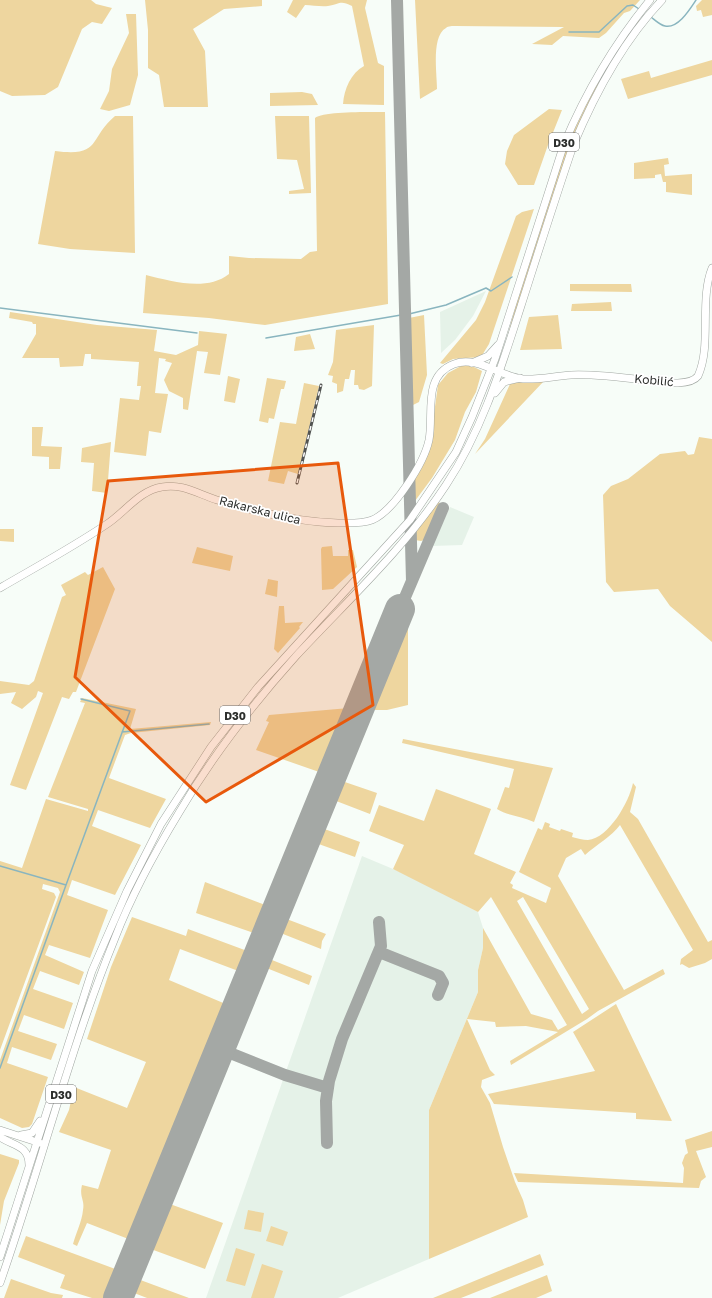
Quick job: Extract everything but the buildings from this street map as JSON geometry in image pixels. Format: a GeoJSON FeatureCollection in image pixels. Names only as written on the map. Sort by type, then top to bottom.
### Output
{"type":"FeatureCollection","features":[{"type":"Feature","properties":{"kind":"main road","name":"D30"},"geometry":{"type":"LineString","coordinates":[[0,1257],[92,971],[127,891],[165,818],[211,747],[253,693],[410,520],[456,452],[468,427],[491,369],[564,144],[581,104],[594,80],[637,16],[650,0]]}},
{"type":"Feature","properties":{"kind":"main road","name":"D30"},"geometry":{"type":"LineString","coordinates":[[0,1283],[45,1148],[87,1011],[116,935],[140,884],[182,807],[218,753],[264,693],[392,555],[419,522],[446,484],[468,448],[500,372],[573,146],[589,108],[602,84],[644,22],[660,3]]}},
{"type":"Feature","properties":{"kind":"main road","name":"Kobilić"},"geometry":{"type":"LineString","coordinates":[[472,363],[520,378],[586,375],[689,382],[695,379],[701,369],[704,357],[707,286],[712,268]]}},
{"type":"Feature","properties":{"kind":"main road"},"geometry":{"type":"LineString","coordinates":[[472,363],[488,356],[500,341]]}},
{"type":"Feature","properties":{"kind":"main road","name":"Rakarska ulica"},"geometry":{"type":"LineString","coordinates":[[0,588],[106,525],[148,492],[163,486],[180,486],[219,500],[303,521],[359,523],[373,519],[390,505],[418,467],[426,452],[429,438],[431,399],[434,386],[441,373],[448,367],[458,362],[472,363]]}},
{"type":"Feature","properties":{"kind":"main road"},"geometry":{"type":"LineString","coordinates":[[476,430],[502,384],[509,380],[520,378]]}},
{"type":"Feature","properties":{"kind":"main road"},"geometry":{"type":"LineString","coordinates":[[15,1134],[32,1133],[38,1127],[41,1117],[46,1113]]}},
{"type":"Feature","properties":{"kind":"main road"},"geometry":{"type":"LineString","coordinates":[[0,1130],[15,1134],[36,1145]]}},
{"type":"Feature","properties":{"kind":"main road"},"geometry":{"type":"LineString","coordinates":[[0,1137],[45,1148]]}},
{"type":"Feature","properties":{"kind":"main road"},"geometry":{"type":"LineString","coordinates":[[0,1137],[23,1148],[28,1157],[29,1169]]}},
{"type":"Feature","properties":{"kind":"highlighted area"},"geometry":{"type":"Polygon","coordinates":[[[338,463],[373,705],[206,802],[75,677],[108,481],[338,463]]]}},
{"type":"Feature","properties":{"kind":"shaded area"},"geometry":{"type":"Polygon","coordinates":[[[0,0],[91,0],[96,4],[112,8],[102,24],[92,22],[82,29],[58,87],[45,95],[12,96],[0,91],[0,0]]]}},
{"type":"Feature","properties":{"kind":"shaded area"},"geometry":{"type":"Polygon","coordinates":[[[145,0],[262,0],[262,6],[224,9],[193,29],[205,51],[208,107],[164,107],[159,75],[148,68],[148,30],[145,0]]]}},
{"type":"Feature","properties":{"kind":"shaded area"},"geometry":{"type":"Polygon","coordinates":[[[293,0],[367,0],[365,8],[378,63],[384,66],[384,105],[343,104],[349,82],[355,73],[364,66],[352,6],[342,3],[325,6],[305,5],[296,18],[287,12],[293,0]]]}},
{"type":"Feature","properties":{"kind":"shaded area"},"geometry":{"type":"Polygon","coordinates":[[[415,0],[640,0],[630,11],[624,13],[606,33],[599,38],[563,36],[552,45],[532,44],[564,27],[448,27],[441,32],[438,39],[436,56],[437,89],[420,99],[415,0]]]}},
{"type":"Feature","properties":{"kind":"shaded area"},"geometry":{"type":"Polygon","coordinates":[[[702,0],[712,0],[712,15],[703,17],[701,10],[697,11],[696,6],[702,0]]]}},
{"type":"Feature","properties":{"kind":"shaded area"},"geometry":{"type":"Polygon","coordinates":[[[126,14],[136,14],[138,75],[130,105],[109,111],[100,109],[109,91],[112,69],[129,33],[126,14]]]}},
{"type":"Feature","properties":{"kind":"shaded area"},"geometry":{"type":"Polygon","coordinates":[[[638,19],[640,22],[596,89],[507,339],[519,292],[568,143],[602,72],[638,19]]]}},
{"type":"Feature","properties":{"kind":"shaded area"},"geometry":{"type":"Polygon","coordinates":[[[712,60],[712,75],[628,99],[621,79],[649,71],[651,78],[712,60]]]}},
{"type":"Feature","properties":{"kind":"shaded area"},"geometry":{"type":"Polygon","coordinates":[[[302,92],[312,94],[318,105],[270,106],[270,93],[302,92]]]}},
{"type":"Feature","properties":{"kind":"shaded area"},"geometry":{"type":"Polygon","coordinates":[[[549,109],[562,110],[534,185],[518,185],[505,164],[507,151],[514,135],[549,109]]]}},
{"type":"Feature","properties":{"kind":"shaded area"},"geometry":{"type":"Polygon","coordinates":[[[385,112],[388,304],[265,325],[209,318],[143,313],[146,275],[188,284],[210,283],[229,274],[229,256],[301,259],[310,252],[317,251],[315,118],[327,114],[337,113],[385,112]]]}},
{"type":"Feature","properties":{"kind":"shaded area"},"geometry":{"type":"Polygon","coordinates":[[[115,116],[133,116],[135,253],[70,249],[38,244],[55,151],[70,152],[88,149],[115,116]]]}},
{"type":"Feature","properties":{"kind":"shaded area"},"geometry":{"type":"Polygon","coordinates":[[[275,116],[309,116],[311,193],[289,194],[289,191],[304,189],[297,160],[277,159],[275,116]]]}},
{"type":"Feature","properties":{"kind":"shaded area"},"geometry":{"type":"Polygon","coordinates":[[[668,158],[669,164],[664,165],[665,176],[692,174],[692,195],[666,192],[666,182],[663,182],[661,174],[655,175],[655,178],[634,179],[634,163],[668,158]]]}},
{"type":"Feature","properties":{"kind":"shaded area"},"geometry":{"type":"Polygon","coordinates":[[[534,209],[489,344],[481,357],[453,359],[443,364],[440,363],[476,320],[485,302],[516,216],[522,212],[534,209]]]}},
{"type":"Feature","properties":{"kind":"shaded area"},"geometry":{"type":"Polygon","coordinates":[[[570,284],[631,284],[632,292],[570,291],[570,284]]]}},
{"type":"Feature","properties":{"kind":"shaded area"},"geometry":{"type":"Polygon","coordinates":[[[486,291],[473,316],[455,340],[441,353],[440,312],[486,291]]]}},
{"type":"Feature","properties":{"kind":"shaded area"},"geometry":{"type":"Polygon","coordinates":[[[611,302],[612,311],[571,311],[572,304],[611,302]]]}},
{"type":"Feature","properties":{"kind":"shaded area"},"geometry":{"type":"Polygon","coordinates":[[[10,312],[97,325],[157,330],[154,351],[176,355],[198,345],[199,331],[227,334],[220,375],[204,373],[208,352],[197,351],[188,410],[183,409],[183,398],[169,391],[164,380],[172,363],[165,361],[166,359],[159,358],[155,393],[168,394],[161,433],[149,431],[146,456],[114,452],[120,398],[139,400],[141,386],[137,386],[139,362],[91,359],[91,354],[85,354],[83,366],[60,367],[59,358],[22,358],[36,334],[36,324],[9,318],[10,312]]]}},
{"type":"Feature","properties":{"kind":"shaded area"},"geometry":{"type":"Polygon","coordinates":[[[424,315],[427,375],[419,402],[411,406],[409,318],[424,315]]]}},
{"type":"Feature","properties":{"kind":"shaded area"},"geometry":{"type":"Polygon","coordinates":[[[558,315],[562,349],[520,350],[529,317],[558,315]]]}},
{"type":"Feature","properties":{"kind":"shaded area"},"geometry":{"type":"Polygon","coordinates":[[[374,325],[372,386],[364,390],[359,389],[358,385],[354,385],[355,370],[351,370],[349,379],[345,379],[343,391],[337,393],[337,384],[332,382],[333,376],[328,375],[333,362],[336,330],[374,325]]]}},
{"type":"Feature","properties":{"kind":"shaded area"},"geometry":{"type":"Polygon","coordinates":[[[310,334],[315,349],[294,351],[296,337],[310,334]]]}},
{"type":"Feature","properties":{"kind":"shaded area"},"geometry":{"type":"Polygon","coordinates":[[[461,366],[472,366],[482,371],[476,392],[465,412],[455,440],[432,478],[412,505],[412,482],[421,469],[429,450],[438,385],[448,373],[461,366]]]}},
{"type":"Feature","properties":{"kind":"shaded area"},"geometry":{"type":"Polygon","coordinates":[[[228,376],[240,379],[235,403],[224,401],[228,376]]]}},
{"type":"Feature","properties":{"kind":"shaded area"},"geometry":{"type":"Polygon","coordinates":[[[267,378],[286,381],[284,389],[281,389],[274,419],[269,418],[268,423],[259,421],[267,378]]]}},
{"type":"Feature","properties":{"kind":"shaded area"},"geometry":{"type":"Polygon","coordinates":[[[544,381],[475,454],[485,439],[510,384],[544,381]]]}},
{"type":"Feature","properties":{"kind":"shaded area"},"geometry":{"type":"Polygon","coordinates":[[[304,383],[319,386],[298,474],[288,471],[284,484],[268,481],[280,422],[296,424],[304,383]]]}},
{"type":"Feature","properties":{"kind":"shaded area"},"geometry":{"type":"Polygon","coordinates":[[[32,427],[43,427],[41,446],[62,447],[60,469],[49,469],[49,457],[32,456],[32,427]]]}},
{"type":"Feature","properties":{"kind":"shaded area"},"geometry":{"type":"Polygon","coordinates":[[[699,437],[712,439],[712,642],[670,606],[658,589],[614,592],[606,582],[603,495],[611,486],[628,479],[660,454],[685,451],[688,455],[694,454],[699,437]]]}},
{"type":"Feature","properties":{"kind":"shaded area"},"geometry":{"type":"Polygon","coordinates":[[[111,442],[107,493],[92,491],[94,463],[81,462],[82,448],[111,442]]]}},
{"type":"Feature","properties":{"kind":"shaded area"},"geometry":{"type":"Polygon","coordinates":[[[438,502],[442,504],[424,540],[415,540],[413,534],[438,502]]]}},
{"type":"Feature","properties":{"kind":"shaded area"},"geometry":{"type":"Polygon","coordinates":[[[450,507],[474,517],[462,545],[432,546],[450,507]]]}},
{"type":"Feature","properties":{"kind":"shaded area"},"geometry":{"type":"Polygon","coordinates":[[[0,529],[14,529],[14,542],[0,541],[0,529]]]}},
{"type":"Feature","properties":{"kind":"shaded area"},"geometry":{"type":"Polygon","coordinates":[[[332,546],[333,556],[348,556],[348,550],[353,550],[357,567],[333,589],[322,590],[321,549],[322,547],[332,546]]]}},
{"type":"Feature","properties":{"kind":"shaded area"},"geometry":{"type":"Polygon","coordinates":[[[197,547],[233,556],[230,571],[192,563],[197,547]]]}},
{"type":"Feature","properties":{"kind":"shaded area"},"geometry":{"type":"Polygon","coordinates":[[[103,567],[115,589],[76,692],[73,692],[69,699],[62,697],[26,790],[10,785],[43,693],[38,691],[36,697],[22,709],[11,703],[16,692],[0,694],[0,681],[29,685],[34,681],[62,597],[66,595],[61,585],[85,572],[88,575],[103,567]]]}},
{"type":"Feature","properties":{"kind":"shaded area"},"geometry":{"type":"Polygon","coordinates":[[[268,579],[278,581],[277,597],[265,594],[268,579]]]}},
{"type":"Feature","properties":{"kind":"shaded area"},"geometry":{"type":"Polygon","coordinates":[[[279,606],[284,606],[285,623],[303,622],[299,627],[300,628],[278,653],[274,649],[279,606]]]}},
{"type":"Feature","properties":{"kind":"shaded area"},"geometry":{"type":"Polygon","coordinates":[[[406,618],[408,618],[408,705],[387,710],[369,710],[406,618]]]}},
{"type":"Feature","properties":{"kind":"shaded area"},"geometry":{"type":"Polygon","coordinates":[[[82,698],[136,709],[130,729],[211,722],[210,725],[131,733],[125,735],[109,778],[166,799],[150,828],[98,810],[92,826],[141,845],[115,895],[72,880],[67,895],[108,910],[90,958],[49,945],[45,955],[84,972],[79,985],[40,971],[33,989],[73,1003],[64,1029],[24,1015],[18,1031],[57,1044],[51,1060],[12,1047],[7,1063],[48,1077],[32,1124],[29,1127],[22,1128],[0,1118],[0,1060],[60,892],[58,888],[43,884],[42,889],[54,893],[56,897],[0,1050],[0,861],[22,868],[46,799],[88,811],[88,809],[48,797],[85,703],[80,702],[82,698]]]}},
{"type":"Feature","properties":{"kind":"shaded area"},"geometry":{"type":"Polygon","coordinates":[[[349,708],[322,773],[256,750],[269,722],[266,721],[269,715],[349,708]]]}},
{"type":"Feature","properties":{"kind":"shaded area"},"geometry":{"type":"Polygon","coordinates":[[[403,739],[553,768],[534,822],[497,809],[505,787],[509,788],[514,769],[402,743],[403,739]]]}},
{"type":"Feature","properties":{"kind":"shaded area"},"geometry":{"type":"Polygon","coordinates":[[[339,780],[377,793],[370,814],[331,799],[339,780]]]}},
{"type":"Feature","properties":{"kind":"shaded area"},"geometry":{"type":"Polygon","coordinates":[[[633,783],[636,787],[630,812],[638,819],[708,942],[712,940],[712,959],[689,968],[682,964],[680,965],[681,959],[693,950],[620,825],[608,837],[585,855],[581,849],[566,858],[558,876],[624,990],[663,969],[665,974],[598,1011],[511,1065],[510,1061],[558,1032],[526,1026],[496,1027],[495,1022],[467,1019],[490,1070],[495,1075],[482,1080],[481,1087],[490,1103],[503,1147],[528,1217],[429,1259],[429,1110],[478,992],[478,970],[483,948],[483,928],[531,1014],[552,1020],[558,1030],[567,1025],[491,897],[478,912],[393,869],[404,845],[369,831],[379,805],[424,821],[436,789],[491,809],[474,854],[516,872],[510,883],[513,885],[512,888],[546,903],[551,888],[519,872],[538,828],[542,830],[545,822],[550,824],[549,827],[560,831],[561,829],[573,833],[572,837],[588,840],[596,838],[603,833],[617,818],[631,791],[633,783]],[[523,897],[517,901],[582,1014],[589,1009],[523,897]]]}},
{"type":"Feature","properties":{"kind":"shaded area"},"geometry":{"type":"Polygon","coordinates":[[[319,827],[360,842],[355,857],[313,842],[319,827]]]}},
{"type":"Feature","properties":{"kind":"shaded area"},"geometry":{"type":"Polygon","coordinates":[[[362,856],[405,874],[478,912],[483,928],[483,948],[478,970],[478,992],[429,1110],[429,1259],[338,1298],[206,1298],[362,856]]]}},
{"type":"Feature","properties":{"kind":"shaded area"},"geometry":{"type":"Polygon","coordinates":[[[205,882],[268,906],[257,934],[196,913],[205,882]]]}},
{"type":"Feature","properties":{"kind":"shaded area"},"geometry":{"type":"Polygon","coordinates":[[[132,917],[186,936],[188,929],[250,952],[241,972],[180,949],[169,980],[228,1005],[131,1240],[87,1223],[77,1246],[73,1244],[82,1214],[82,1185],[98,1189],[111,1150],[59,1132],[69,1110],[74,1087],[127,1108],[146,1062],[87,1039],[111,967],[132,917]]]}},
{"type":"Feature","properties":{"kind":"shaded area"},"geometry":{"type":"Polygon","coordinates":[[[284,918],[326,934],[322,941],[321,949],[278,932],[284,918]]]}},
{"type":"Feature","properties":{"kind":"shaded area"},"geometry":{"type":"Polygon","coordinates":[[[267,958],[312,976],[309,985],[264,967],[267,958]]]}},
{"type":"Feature","properties":{"kind":"shaded area"},"geometry":{"type":"Polygon","coordinates":[[[616,1004],[672,1121],[636,1119],[636,1113],[494,1104],[488,1094],[595,1071],[573,1032],[616,1004]]]}},
{"type":"Feature","properties":{"kind":"shaded area"},"geometry":{"type":"Polygon","coordinates":[[[712,1131],[712,1147],[696,1151],[706,1177],[701,1181],[699,1188],[518,1182],[514,1173],[683,1183],[684,1168],[682,1163],[685,1155],[688,1153],[685,1140],[712,1131]]]}},
{"type":"Feature","properties":{"kind":"shaded area"},"geometry":{"type":"Polygon","coordinates":[[[0,1154],[19,1160],[19,1163],[4,1201],[0,1225],[0,1154]]]}},
{"type":"Feature","properties":{"kind":"shaded area"},"geometry":{"type":"Polygon","coordinates":[[[167,1203],[223,1223],[205,1269],[148,1248],[167,1203]]]}},
{"type":"Feature","properties":{"kind":"shaded area"},"geometry":{"type":"Polygon","coordinates":[[[248,1210],[264,1213],[261,1232],[244,1229],[248,1210]]]}},
{"type":"Feature","properties":{"kind":"shaded area"},"geometry":{"type":"Polygon","coordinates":[[[271,1226],[288,1232],[283,1246],[266,1241],[271,1226]]]}},
{"type":"Feature","properties":{"kind":"shaded area"},"geometry":{"type":"Polygon","coordinates":[[[26,1236],[118,1270],[107,1298],[92,1298],[60,1288],[65,1275],[18,1257],[26,1236]]]}},
{"type":"Feature","properties":{"kind":"shaded area"},"geometry":{"type":"Polygon","coordinates":[[[236,1248],[255,1254],[245,1286],[226,1281],[236,1248]]]}},
{"type":"Feature","properties":{"kind":"shaded area"},"geometry":{"type":"Polygon","coordinates":[[[540,1254],[544,1265],[461,1298],[433,1298],[540,1254]]]}},
{"type":"Feature","properties":{"kind":"shaded area"},"geometry":{"type":"Polygon","coordinates":[[[262,1264],[283,1271],[274,1298],[251,1298],[262,1264]]]}},
{"type":"Feature","properties":{"kind":"shaded area"},"geometry":{"type":"Polygon","coordinates":[[[547,1275],[552,1291],[536,1298],[490,1298],[547,1275]]]}},
{"type":"Feature","properties":{"kind":"shaded area"},"geometry":{"type":"Polygon","coordinates":[[[135,1278],[189,1298],[147,1298],[129,1291],[135,1278]]]}},
{"type":"Feature","properties":{"kind":"shaded area"},"geometry":{"type":"Polygon","coordinates":[[[11,1279],[51,1293],[63,1295],[62,1298],[4,1298],[11,1279]]]}},
{"type":"Feature","properties":{"kind":"waterway"},"geometry":{"type":"LineString","coordinates":[[651,17],[665,26],[670,26],[683,18],[696,0]]}},
{"type":"Feature","properties":{"kind":"waterway"},"geometry":{"type":"LineString","coordinates":[[569,32],[599,32],[627,6],[633,5],[639,9]]}},
{"type":"Feature","properties":{"kind":"waterway"},"geometry":{"type":"LineString","coordinates":[[409,314],[446,305],[486,288],[491,291],[512,277]]}},
{"type":"Feature","properties":{"kind":"waterway"},"geometry":{"type":"LineString","coordinates":[[0,308],[197,333]]}},
{"type":"Feature","properties":{"kind":"waterway"},"geometry":{"type":"LineString","coordinates":[[266,338],[401,315]]}},
{"type":"Feature","properties":{"kind":"waterway"},"geometry":{"type":"LineString","coordinates":[[0,866],[66,885],[130,711],[81,699]]}},
{"type":"Feature","properties":{"kind":"waterway"},"geometry":{"type":"LineString","coordinates":[[122,732],[209,724]]}},
{"type":"Feature","properties":{"kind":"waterway"},"geometry":{"type":"LineString","coordinates":[[0,1068],[66,885]]}},
{"type":"Feature","properties":{"kind":"taxiway"},"geometry":{"type":"LineString","coordinates":[[397,0],[412,581]]}},
{"type":"Feature","properties":{"kind":"taxiway"},"geometry":{"type":"LineString","coordinates":[[400,609],[443,508]]}},
{"type":"Feature","properties":{"kind":"taxiway"},"geometry":{"type":"LineString","coordinates":[[327,1143],[326,1101],[329,1081],[342,1039],[381,946],[379,922]]}},
{"type":"Feature","properties":{"kind":"taxiway"},"geometry":{"type":"LineString","coordinates":[[379,952],[439,976],[443,983],[438,995]]}},
{"type":"Feature","properties":{"kind":"taxiway"},"geometry":{"type":"LineString","coordinates":[[220,1049],[285,1075],[328,1088]]}},
{"type":"Feature","properties":{"kind":"runway"},"geometry":{"type":"LineString","coordinates":[[118,1298],[400,609]]}},
{"type":"Feature","properties":{"kind":"railway"},"geometry":{"type":"LineString","coordinates":[[297,483],[321,385]]}}]}
